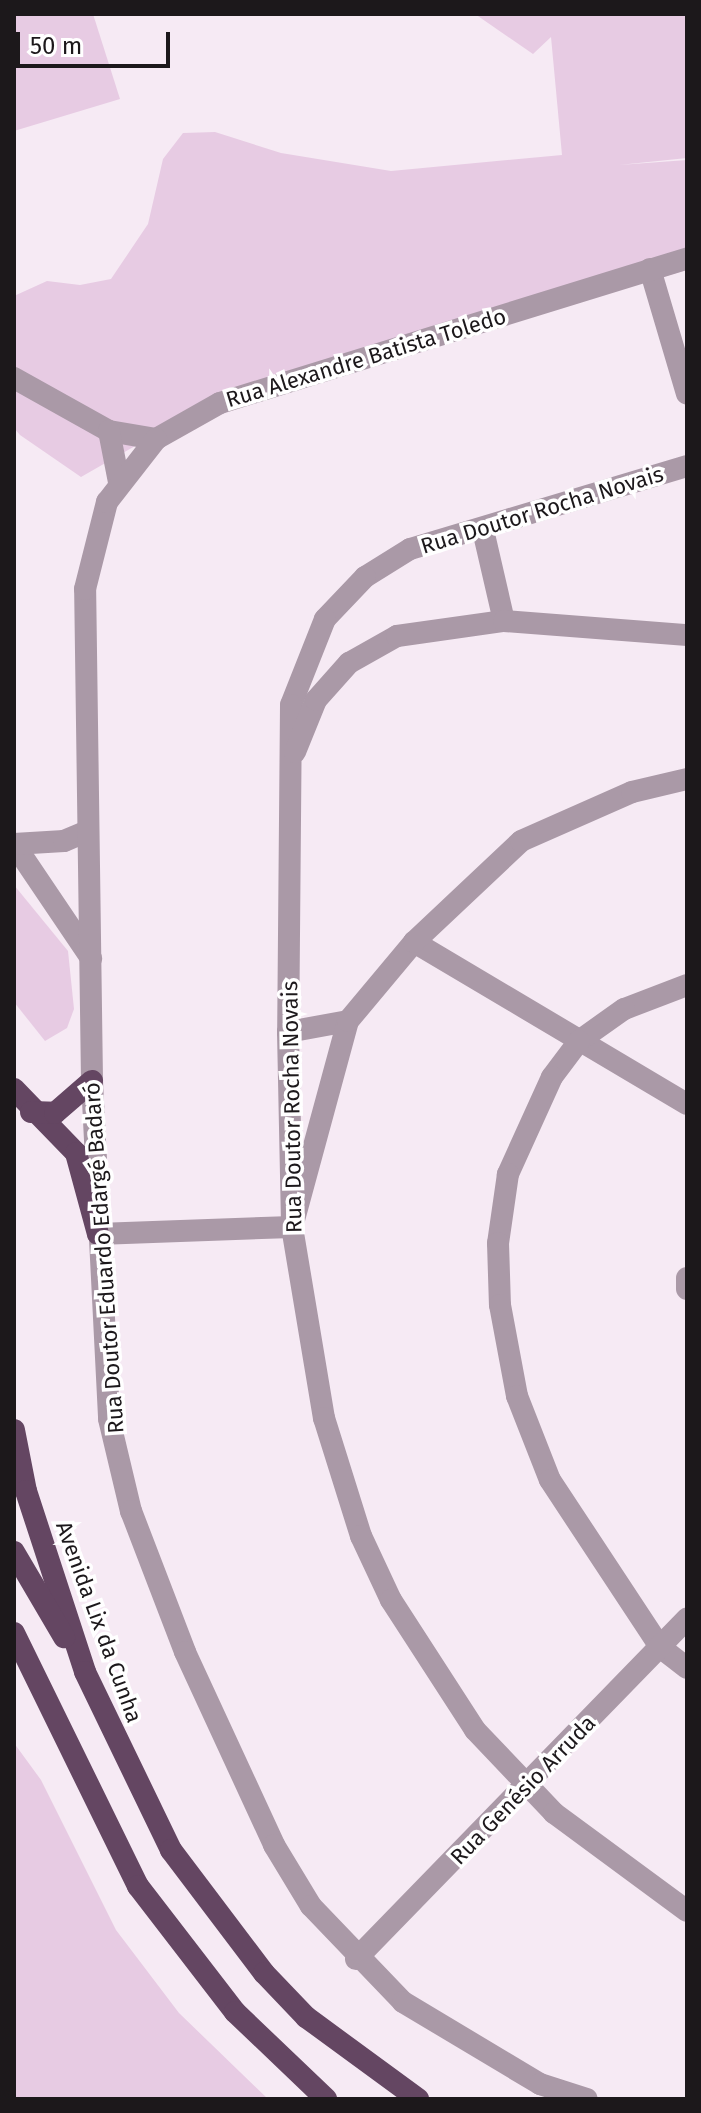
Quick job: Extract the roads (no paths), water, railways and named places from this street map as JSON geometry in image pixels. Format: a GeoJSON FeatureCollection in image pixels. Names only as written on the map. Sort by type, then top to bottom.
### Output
{"type":"FeatureCollection","features":[{"type":"Feature","properties":{"kind":"highway"},"geometry":{"type":"LineString","coordinates":[[31,1112],[55,1113],[92,1081]]}},
{"type":"Feature","properties":{"kind":"highway"},"geometry":{"type":"LineString","coordinates":[[14,1089],[31,1112],[76,1153],[98,1234]]}},
{"type":"Feature","properties":{"kind":"highway","name":"Avenida Lix da Cunha"},"geometry":{"type":"LineString","coordinates":[[14,1430],[26,1491],[85,1672],[145,1802],[219,1917],[306,2017],[418,2099]]}},
{"type":"Feature","properties":{"kind":"highway"},"geometry":{"type":"LineString","coordinates":[[14,1552],[85,1672]]}},
{"type":"Feature","properties":{"kind":"highway"},"geometry":{"type":"LineString","coordinates":[[14,1633],[138,1886],[235,2012],[326,2099]]}},
{"type":"Feature","properties":{"kind":"street","name":"Rua Alexandre Batista Toledo"},"geometry":{"type":"LineString","coordinates":[[156,439],[220,403],[687,258]]}},
{"type":"Feature","properties":{"kind":"street"},"geometry":{"type":"LineString","coordinates":[[650,269],[687,394]]}},
{"type":"Feature","properties":{"kind":"street"},"geometry":{"type":"LineString","coordinates":[[14,378],[109,431],[156,439]]}},
{"type":"Feature","properties":{"kind":"street"},"geometry":{"type":"LineString","coordinates":[[109,431],[119,482]]}},
{"type":"Feature","properties":{"kind":"street","name":"Rua Doutor Eduardo Edargé Badaró"},"geometry":{"type":"LineString","coordinates":[[156,439],[119,482],[92,542],[85,589],[92,1081],[98,1234],[109,1419],[131,1511],[185,1652],[274,1845],[311,1906],[356,1959],[454,2036],[540,2084],[587,2099]]}},
{"type":"Feature","properties":{"kind":"street","name":"Rua Doutor Rocha Novais"},"geometry":{"type":"LineString","coordinates":[[687,466],[483,530],[410,549],[365,577],[325,619],[291,705],[288,1032],[292,1227],[324,1418],[361,1536],[438,1679],[527,1789],[598,1849],[687,1911]]}},
{"type":"Feature","properties":{"kind":"street"},"geometry":{"type":"LineString","coordinates":[[483,530],[504,621]]}},
{"type":"Feature","properties":{"kind":"street"},"geometry":{"type":"LineString","coordinates":[[290,764],[316,700],[349,663],[397,636],[504,621],[687,635]]}},
{"type":"Feature","properties":{"kind":"street"},"geometry":{"type":"LineString","coordinates":[[98,1234],[292,1227],[348,1021],[414,942],[521,841],[632,792],[687,779]]}},
{"type":"Feature","properties":{"kind":"street"},"geometry":{"type":"LineString","coordinates":[[14,844],[64,841],[88,831]]}},
{"type":"Feature","properties":{"kind":"street"},"geometry":{"type":"LineString","coordinates":[[14,844],[91,958]]}},
{"type":"Feature","properties":{"kind":"street"},"geometry":{"type":"LineString","coordinates":[[414,942],[687,1104]]}},
{"type":"Feature","properties":{"kind":"street"},"geometry":{"type":"LineString","coordinates":[[687,985],[624,1009],[579,1041],[536,1103],[508,1174],[498,1243],[500,1305],[517,1396],[550,1480],[660,1647],[687,1668]]}},
{"type":"Feature","properties":{"kind":"street"},"geometry":{"type":"LineString","coordinates":[[288,1032],[348,1021]]}},
{"type":"Feature","properties":{"kind":"street"},"geometry":{"type":"LineString","coordinates":[[687,1278],[687,1289]]}},
{"type":"Feature","properties":{"kind":"street","name":"Rua Genésio Arruda"},"geometry":{"type":"LineString","coordinates":[[356,1959],[527,1789],[687,1619]]}}]}
